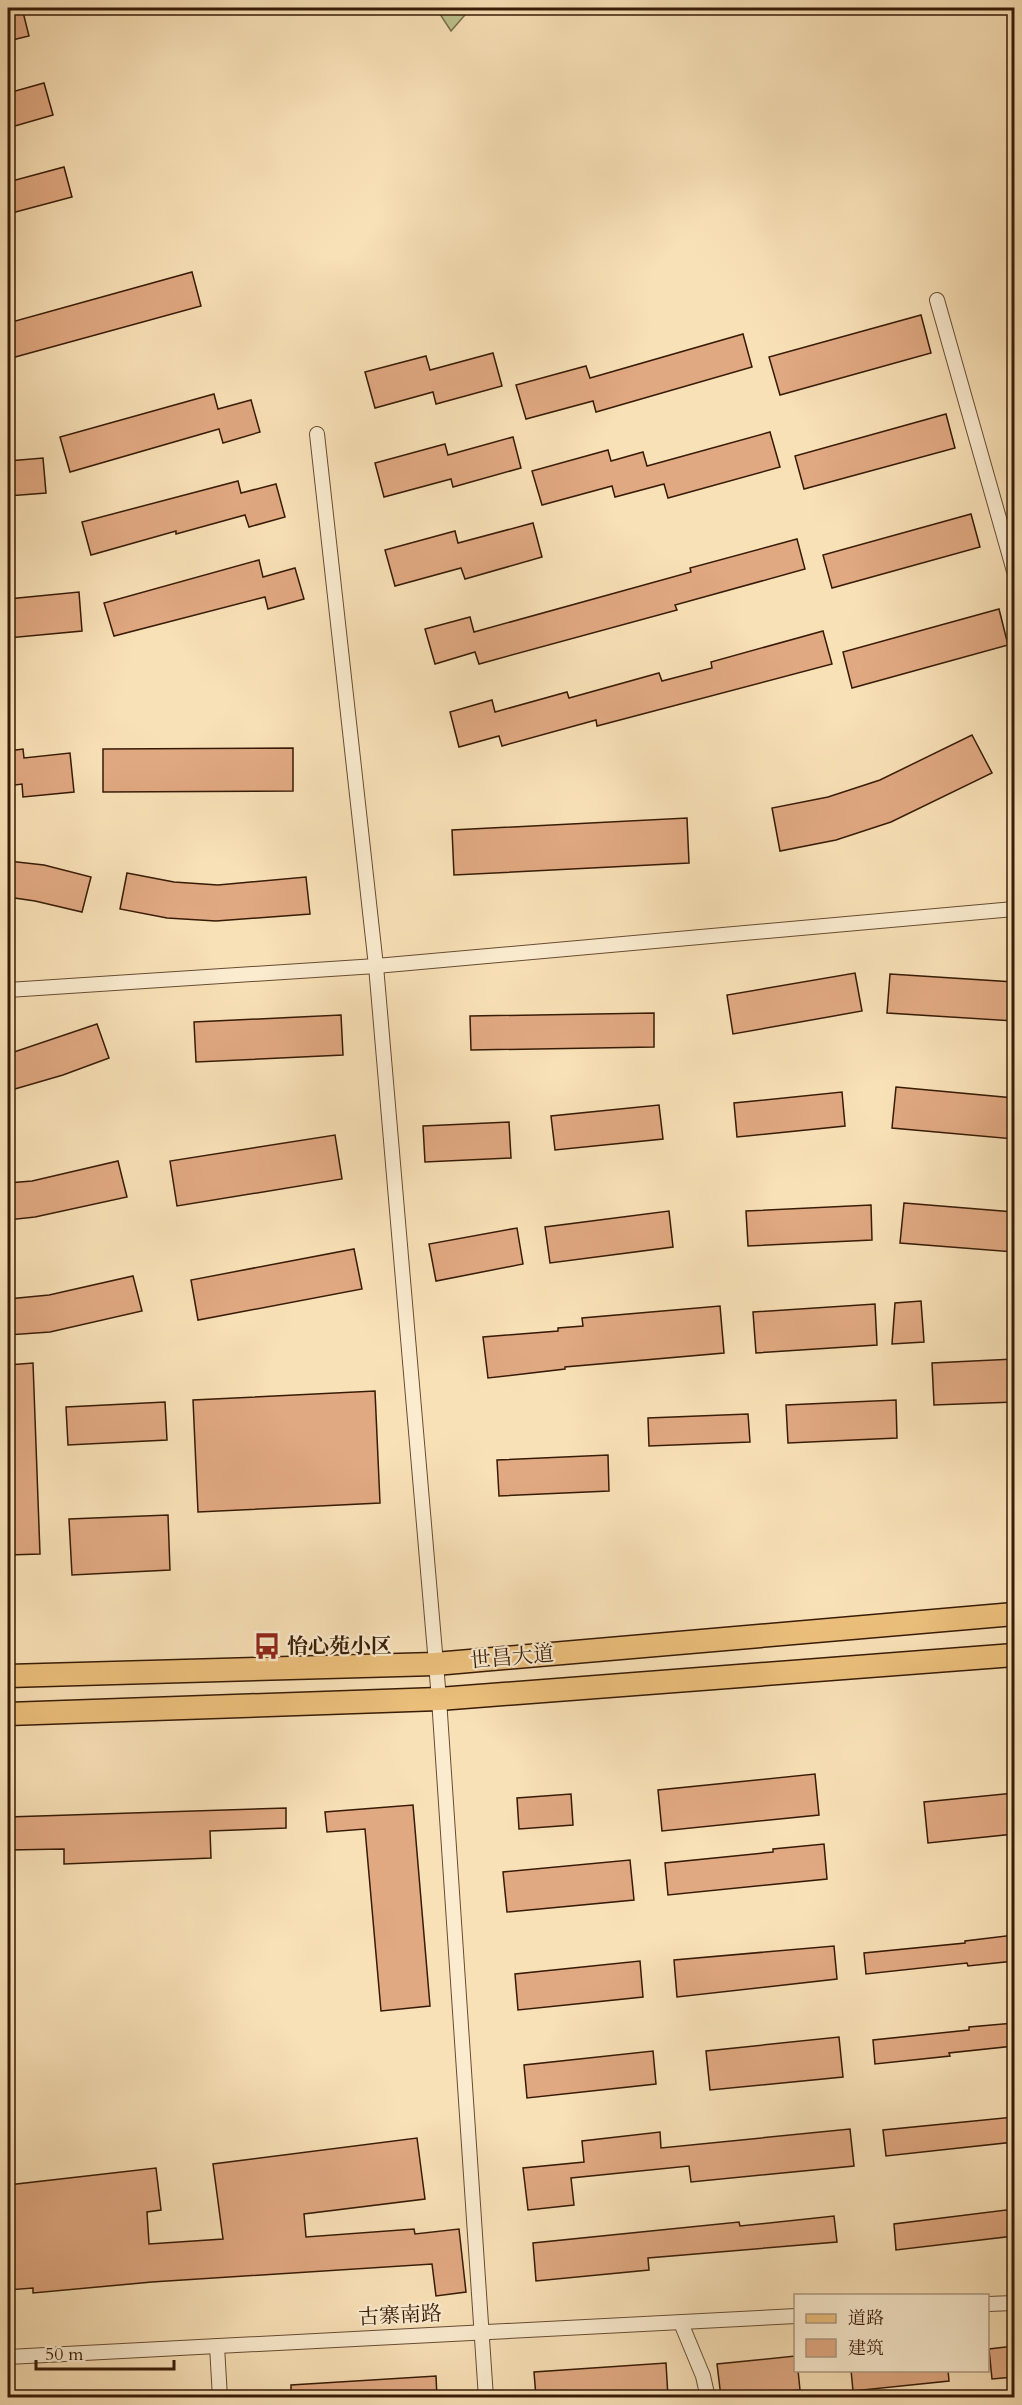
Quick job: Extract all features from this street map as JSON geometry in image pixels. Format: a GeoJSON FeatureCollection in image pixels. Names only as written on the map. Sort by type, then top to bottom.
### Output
{"type":"FeatureCollection","features":[{"type":"Feature","properties":{"kind":"main road","name":"世昌大道"},"geometry":{"type":"LineString","coordinates":[[8,1676],[435,1664],[1014,1614]]}},
{"type":"Feature","properties":{"kind":"main road","name":"世昌大道"},"geometry":{"type":"LineString","coordinates":[[8,1714],[439,1699],[1014,1655]]}},
{"type":"Feature","properties":{"kind":"street"},"geometry":{"type":"LineString","coordinates":[[938,300],[1014,571]]}},
{"type":"Feature","properties":{"kind":"street"},"geometry":{"type":"LineString","coordinates":[[317,434],[375,966],[439,1699],[486,2397]]}},
{"type":"Feature","properties":{"kind":"street"},"geometry":{"type":"LineString","coordinates":[[8,990],[375,966],[1014,909]]}},
{"type":"Feature","properties":{"kind":"street"},"geometry":{"type":"LineString","coordinates":[[989,2304],[1014,2302]]}},
{"type":"Feature","properties":{"kind":"street","name":"古寨南路"},"geometry":{"type":"LineString","coordinates":[[8,2357],[794,2316]]}},
{"type":"Feature","properties":{"kind":"street"},"geometry":{"type":"LineString","coordinates":[[681,2323],[703,2376],[708,2397]]}},
{"type":"Feature","properties":{"kind":"street"},"geometry":{"type":"LineString","coordinates":[[217,2346],[220,2397]]}},
{"type":"Feature","properties":{"kind":"green space"},"geometry":{"type":"Polygon","coordinates":[[[436,8],[471,8],[451,31],[436,8]]]}},
{"type":"Feature","properties":{"kind":"building"},"geometry":{"type":"Polygon","coordinates":[[[8,8],[22,8],[29,36],[8,41],[8,8]]]}},
{"type":"Feature","properties":{"kind":"building"},"geometry":{"type":"Polygon","coordinates":[[[44,83],[53,115],[8,128],[8,93],[44,83]]]}},
{"type":"Feature","properties":{"kind":"building"},"geometry":{"type":"Polygon","coordinates":[[[64,167],[72,197],[8,214],[8,182],[64,167]]]}},
{"type":"Feature","properties":{"kind":"building"},"geometry":{"type":"Polygon","coordinates":[[[192,272],[201,306],[8,359],[8,323],[192,272]]]}},
{"type":"Feature","properties":{"kind":"building"},"geometry":{"type":"Polygon","coordinates":[[[921,315],[931,353],[780,395],[769,357],[921,315]]]}},
{"type":"Feature","properties":{"kind":"building"},"geometry":{"type":"Polygon","coordinates":[[[743,334],[752,367],[596,412],[593,401],[526,419],[516,385],[586,366],[590,378],[743,334]]]}},
{"type":"Feature","properties":{"kind":"building"},"geometry":{"type":"Polygon","coordinates":[[[493,353],[502,386],[436,404],[433,392],[375,408],[365,372],[426,356],[430,370],[493,353]]]}},
{"type":"Feature","properties":{"kind":"building"},"geometry":{"type":"Polygon","coordinates":[[[214,394],[218,409],[251,400],[260,432],[223,443],[219,429],[70,472],[60,437],[214,394]]]}},
{"type":"Feature","properties":{"kind":"building"},"geometry":{"type":"Polygon","coordinates":[[[946,414],[955,448],[804,489],[795,456],[946,414]]]}},
{"type":"Feature","properties":{"kind":"building"},"geometry":{"type":"Polygon","coordinates":[[[770,432],[780,467],[668,498],[664,484],[615,497],[612,486],[542,505],[532,471],[608,450],[611,461],[643,452],[647,466],[770,432]]]}},
{"type":"Feature","properties":{"kind":"building"},"geometry":{"type":"Polygon","coordinates":[[[513,437],[521,468],[453,487],[451,479],[384,497],[375,463],[445,444],[448,455],[513,437]]]}},
{"type":"Feature","properties":{"kind":"building"},"geometry":{"type":"Polygon","coordinates":[[[43,458],[46,493],[8,496],[8,461],[43,458]]]}},
{"type":"Feature","properties":{"kind":"building"},"geometry":{"type":"Polygon","coordinates":[[[238,481],[241,493],[276,484],[285,517],[249,527],[245,515],[176,534],[176,531],[91,555],[82,522],[238,481]]]}},
{"type":"Feature","properties":{"kind":"building"},"geometry":{"type":"Polygon","coordinates":[[[971,514],[980,547],[832,588],[823,555],[971,514]]]}},
{"type":"Feature","properties":{"kind":"building"},"geometry":{"type":"Polygon","coordinates":[[[533,523],[542,557],[465,579],[461,568],[395,586],[385,550],[455,531],[458,543],[533,523]]]}},
{"type":"Feature","properties":{"kind":"building"},"geometry":{"type":"Polygon","coordinates":[[[797,539],[805,569],[675,605],[677,610],[479,664],[475,652],[435,664],[425,629],[470,617],[474,632],[691,572],[690,568],[797,539]]]}},
{"type":"Feature","properties":{"kind":"building"},"geometry":{"type":"Polygon","coordinates":[[[259,560],[263,577],[295,568],[304,599],[268,609],[265,597],[114,636],[104,603],[259,560]]]}},
{"type":"Feature","properties":{"kind":"building"},"geometry":{"type":"Polygon","coordinates":[[[79,592],[82,631],[8,638],[8,599],[79,592]]]}},
{"type":"Feature","properties":{"kind":"building"},"geometry":{"type":"Polygon","coordinates":[[[999,609],[1008,645],[852,688],[843,652],[999,609]]]}},
{"type":"Feature","properties":{"kind":"building"},"geometry":{"type":"Polygon","coordinates":[[[823,631],[832,664],[597,726],[596,720],[502,746],[499,736],[459,747],[450,712],[492,700],[495,712],[567,692],[569,698],[659,673],[662,681],[712,668],[711,662],[823,631]]]}},
{"type":"Feature","properties":{"kind":"building"},"geometry":{"type":"Polygon","coordinates":[[[972,735],[992,773],[891,822],[836,840],[780,851],[772,808],[828,797],[880,780],[972,735]]]}},
{"type":"Feature","properties":{"kind":"building"},"geometry":{"type":"Polygon","coordinates":[[[293,748],[293,791],[103,792],[103,749],[293,748]]]}},
{"type":"Feature","properties":{"kind":"building"},"geometry":{"type":"Polygon","coordinates":[[[23,749],[24,758],[70,753],[74,792],[23,797],[22,784],[8,786],[8,751],[23,749]]]}},
{"type":"Feature","properties":{"kind":"building"},"geometry":{"type":"Polygon","coordinates":[[[687,818],[689,863],[454,875],[452,830],[687,818]]]}},
{"type":"Feature","properties":{"kind":"building"},"geometry":{"type":"Polygon","coordinates":[[[8,861],[44,865],[91,877],[82,912],[8,897],[8,861]]]}},
{"type":"Feature","properties":{"kind":"building"},"geometry":{"type":"Polygon","coordinates":[[[127,873],[174,882],[218,885],[306,877],[310,914],[216,921],[167,918],[120,909],[127,873]]]}},
{"type":"Feature","properties":{"kind":"building"},"geometry":{"type":"Polygon","coordinates":[[[855,973],[862,1011],[733,1034],[727,995],[855,973]]]}},
{"type":"Feature","properties":{"kind":"building"},"geometry":{"type":"Polygon","coordinates":[[[890,974],[1014,982],[1014,1021],[887,1013],[890,974]]]}},
{"type":"Feature","properties":{"kind":"building"},"geometry":{"type":"Polygon","coordinates":[[[654,1013],[654,1047],[471,1050],[470,1016],[654,1013]]]}},
{"type":"Feature","properties":{"kind":"building"},"geometry":{"type":"Polygon","coordinates":[[[341,1015],[343,1055],[196,1062],[194,1022],[341,1015]]]}},
{"type":"Feature","properties":{"kind":"building"},"geometry":{"type":"Polygon","coordinates":[[[97,1024],[109,1058],[63,1075],[8,1091],[8,1054],[97,1024]]]}},
{"type":"Feature","properties":{"kind":"building"},"geometry":{"type":"Polygon","coordinates":[[[896,1087],[1014,1098],[1014,1139],[892,1128],[896,1087]]]}},
{"type":"Feature","properties":{"kind":"building"},"geometry":{"type":"Polygon","coordinates":[[[842,1092],[845,1126],[737,1137],[734,1103],[842,1092]]]}},
{"type":"Feature","properties":{"kind":"building"},"geometry":{"type":"Polygon","coordinates":[[[659,1105],[663,1139],[555,1150],[551,1116],[659,1105]]]}},
{"type":"Feature","properties":{"kind":"building"},"geometry":{"type":"Polygon","coordinates":[[[509,1122],[511,1158],[425,1162],[423,1126],[509,1122]]]}},
{"type":"Feature","properties":{"kind":"building"},"geometry":{"type":"Polygon","coordinates":[[[335,1135],[342,1179],[177,1206],[170,1161],[335,1135]]]}},
{"type":"Feature","properties":{"kind":"building"},"geometry":{"type":"Polygon","coordinates":[[[118,1161],[127,1197],[35,1217],[8,1220],[8,1183],[32,1181],[118,1161]]]}},
{"type":"Feature","properties":{"kind":"building"},"geometry":{"type":"Polygon","coordinates":[[[904,1203],[1014,1212],[1014,1252],[900,1243],[904,1203]]]}},
{"type":"Feature","properties":{"kind":"building"},"geometry":{"type":"Polygon","coordinates":[[[871,1205],[872,1240],[748,1246],[746,1211],[871,1205]]]}},
{"type":"Feature","properties":{"kind":"building"},"geometry":{"type":"Polygon","coordinates":[[[669,1211],[673,1247],[550,1263],[545,1227],[669,1211]]]}},
{"type":"Feature","properties":{"kind":"building"},"geometry":{"type":"Polygon","coordinates":[[[517,1228],[523,1264],[436,1281],[429,1244],[517,1228]]]}},
{"type":"Feature","properties":{"kind":"building"},"geometry":{"type":"Polygon","coordinates":[[[354,1249],[362,1289],[198,1320],[191,1280],[354,1249]]]}},
{"type":"Feature","properties":{"kind":"building"},"geometry":{"type":"Polygon","coordinates":[[[133,1276],[142,1311],[50,1332],[8,1335],[8,1299],[49,1295],[133,1276]]]}},
{"type":"Feature","properties":{"kind":"building"},"geometry":{"type":"Polygon","coordinates":[[[921,1301],[924,1342],[892,1344],[895,1303],[921,1301]]]}},
{"type":"Feature","properties":{"kind":"building"},"geometry":{"type":"Polygon","coordinates":[[[875,1304],[877,1345],[756,1353],[753,1312],[875,1304]]]}},
{"type":"Feature","properties":{"kind":"building"},"geometry":{"type":"Polygon","coordinates":[[[720,1306],[724,1353],[565,1367],[565,1369],[488,1378],[483,1337],[558,1331],[558,1328],[583,1326],[582,1318],[720,1306]]]}},
{"type":"Feature","properties":{"kind":"building"},"geometry":{"type":"Polygon","coordinates":[[[1014,1359],[1014,1402],[934,1405],[932,1363],[1014,1359]]]}},
{"type":"Feature","properties":{"kind":"building"},"geometry":{"type":"Polygon","coordinates":[[[33,1363],[40,1554],[8,1555],[8,1365],[33,1363]]]}},
{"type":"Feature","properties":{"kind":"building"},"geometry":{"type":"Polygon","coordinates":[[[375,1391],[380,1503],[198,1512],[193,1400],[375,1391]]]}},
{"type":"Feature","properties":{"kind":"building"},"geometry":{"type":"Polygon","coordinates":[[[896,1400],[897,1438],[788,1443],[786,1405],[896,1400]]]}},
{"type":"Feature","properties":{"kind":"building"},"geometry":{"type":"Polygon","coordinates":[[[165,1402],[167,1440],[68,1445],[66,1407],[165,1402]]]}},
{"type":"Feature","properties":{"kind":"building"},"geometry":{"type":"Polygon","coordinates":[[[748,1414],[750,1442],[649,1446],[648,1418],[748,1414]]]}},
{"type":"Feature","properties":{"kind":"building"},"geometry":{"type":"Polygon","coordinates":[[[608,1455],[609,1491],[499,1496],[497,1460],[608,1455]]]}},
{"type":"Feature","properties":{"kind":"building"},"geometry":{"type":"Polygon","coordinates":[[[168,1515],[170,1570],[72,1575],[69,1519],[168,1515]]]}},
{"type":"Feature","properties":{"kind":"building"},"geometry":{"type":"Polygon","coordinates":[[[815,1774],[819,1815],[662,1831],[658,1790],[815,1774]]]}},
{"type":"Feature","properties":{"kind":"building"},"geometry":{"type":"Polygon","coordinates":[[[1014,1793],[1014,1834],[928,1843],[924,1802],[1014,1793]]]}},
{"type":"Feature","properties":{"kind":"building"},"geometry":{"type":"Polygon","coordinates":[[[571,1794],[573,1825],[519,1829],[517,1798],[571,1794]]]}},
{"type":"Feature","properties":{"kind":"building"},"geometry":{"type":"Polygon","coordinates":[[[413,1805],[430,2006],[381,2011],[365,1829],[327,1832],[325,1812],[413,1805]]]}},
{"type":"Feature","properties":{"kind":"building"},"geometry":{"type":"Polygon","coordinates":[[[286,1808],[286,1828],[210,1831],[211,1858],[64,1864],[64,1849],[8,1850],[8,1817],[286,1808]]]}},
{"type":"Feature","properties":{"kind":"building"},"geometry":{"type":"Polygon","coordinates":[[[824,1844],[827,1879],[668,1895],[665,1863],[773,1852],[773,1849],[824,1844]]]}},
{"type":"Feature","properties":{"kind":"building"},"geometry":{"type":"Polygon","coordinates":[[[630,1860],[634,1900],[507,1912],[503,1872],[630,1860]]]}},
{"type":"Feature","properties":{"kind":"building"},"geometry":{"type":"Polygon","coordinates":[[[1014,1935],[1014,1961],[968,1966],[967,1963],[866,1974],[864,1953],[965,1943],[965,1941],[1014,1935]]]}},
{"type":"Feature","properties":{"kind":"building"},"geometry":{"type":"Polygon","coordinates":[[[834,1946],[837,1979],[677,1997],[674,1960],[834,1946]]]}},
{"type":"Feature","properties":{"kind":"building"},"geometry":{"type":"Polygon","coordinates":[[[640,1961],[643,1997],[518,2010],[515,1974],[640,1961]]]}},
{"type":"Feature","properties":{"kind":"building"},"geometry":{"type":"Polygon","coordinates":[[[1014,2023],[1014,2046],[875,2064],[873,2040],[1014,2023]]]}},
{"type":"Feature","properties":{"kind":"building"},"geometry":{"type":"Polygon","coordinates":[[[839,2037],[843,2077],[710,2090],[706,2051],[839,2037]]]}},
{"type":"Feature","properties":{"kind":"building"},"geometry":{"type":"Polygon","coordinates":[[[653,2051],[656,2084],[527,2098],[524,2065],[653,2051]]]}},
{"type":"Feature","properties":{"kind":"building"},"geometry":{"type":"Polygon","coordinates":[[[1014,2117],[1014,2142],[886,2156],[883,2130],[1014,2117]]]}},
{"type":"Feature","properties":{"kind":"building"},"geometry":{"type":"Polygon","coordinates":[[[850,2129],[854,2166],[691,2182],[689,2166],[571,2178],[574,2205],[528,2210],[523,2168],[584,2162],[582,2141],[660,2132],[661,2148],[850,2129]]]}},
{"type":"Feature","properties":{"kind":"building"},"geometry":{"type":"Polygon","coordinates":[[[417,2138],[425,2199],[304,2214],[306,2237],[414,2229],[415,2234],[459,2229],[466,2292],[436,2296],[432,2264],[152,2282],[33,2293],[33,2288],[8,2290],[8,2185],[156,2168],[161,2210],[147,2212],[149,2244],[223,2239],[213,2164],[417,2138]]]}},
{"type":"Feature","properties":{"kind":"building"},"geometry":{"type":"Polygon","coordinates":[[[1014,2209],[1014,2236],[896,2250],[894,2224],[1014,2209]]]}},
{"type":"Feature","properties":{"kind":"building"},"geometry":{"type":"Polygon","coordinates":[[[834,2216],[837,2242],[648,2258],[649,2270],[536,2281],[533,2243],[739,2222],[740,2226],[834,2216]]]}},
{"type":"Feature","properties":{"kind":"building"},"geometry":{"type":"Polygon","coordinates":[[[1014,2346],[1014,2377],[992,2379],[989,2349],[1014,2346]]]}},
{"type":"Feature","properties":{"kind":"building"},"geometry":{"type":"Polygon","coordinates":[[[794,2356],[794,2372],[798,2372],[800,2390],[721,2397],[717,2364],[794,2356]]]}},
{"type":"Feature","properties":{"kind":"building"},"geometry":{"type":"Polygon","coordinates":[[[666,2363],[668,2397],[536,2397],[534,2372],[666,2363]]]}},
{"type":"Feature","properties":{"kind":"building"},"geometry":{"type":"Polygon","coordinates":[[[851,2372],[948,2372],[949,2381],[853,2391],[851,2372]]]}},
{"type":"Feature","properties":{"kind":"building"},"geometry":{"type":"Polygon","coordinates":[[[436,2376],[437,2397],[291,2397],[291,2385],[436,2376]]]}},
{"type":"Feature","properties":{"kind":"place","name":"怡心苑小区"},"geometry":{"type":"Point","coordinates":[267,1646]}}]}
